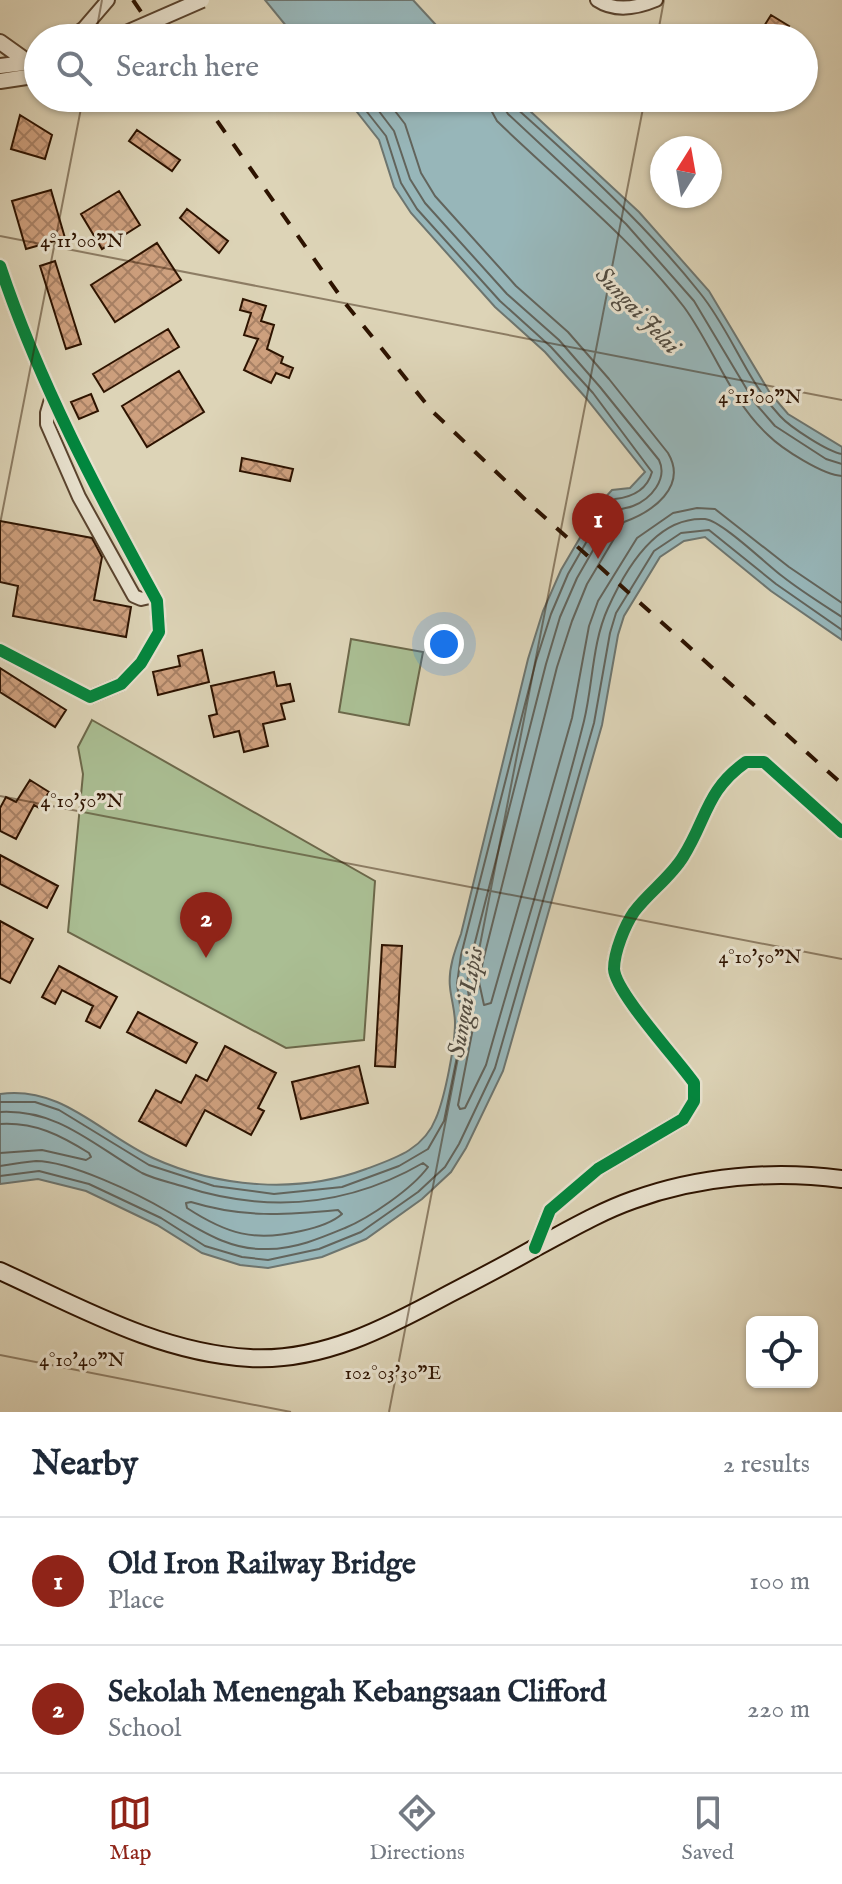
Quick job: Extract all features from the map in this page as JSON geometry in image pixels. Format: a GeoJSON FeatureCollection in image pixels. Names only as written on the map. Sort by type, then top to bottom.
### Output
{"type":"FeatureCollection","features":[{"type":"Feature","properties":{"kind":"main road"},"geometry":{"type":"LineString","coordinates":[[0,1271],[131,1332],[167,1345],[242,1358],[269,1358],[329,1349],[384,1329],[535,1248],[633,1200],[714,1180],[771,1174],[842,1179]]}},
{"type":"Feature","properties":{"kind":"street"},"geometry":{"type":"LineString","coordinates":[[87,24],[108,0]]}},
{"type":"Feature","properties":{"kind":"street"},"geometry":{"type":"LineString","coordinates":[[597,0],[613,7],[634,8],[656,0]]}},
{"type":"Feature","properties":{"kind":"street"},"geometry":{"type":"LineString","coordinates":[[145,24],[193,2]]}},
{"type":"Feature","properties":{"kind":"street"},"geometry":{"type":"LineString","coordinates":[[0,42],[24,57]]}},
{"type":"Feature","properties":{"kind":"street"},"geometry":{"type":"LineString","coordinates":[[0,77],[24,76]]}},
{"type":"Feature","properties":{"kind":"street"},"geometry":{"type":"LineString","coordinates":[[0,266],[52,396],[98,494],[156,599],[159,632],[141,663],[121,684],[90,697],[0,650]]}},
{"type":"Feature","properties":{"kind":"street"},"geometry":{"type":"LineString","coordinates":[[52,396],[47,424],[79,497],[134,596],[156,599]]}},
{"type":"Feature","properties":{"kind":"street"},"geometry":{"type":"LineString","coordinates":[[535,1248],[545,1218],[557,1203],[620,1153],[683,1119],[694,1101],[694,1083],[621,989],[614,969],[626,928],[634,913],[678,864],[719,786],[746,762],[764,762],[842,832]]}},
{"type":"Feature","properties":{"kind":"green space"},"geometry":{"type":"Polygon","coordinates":[[[351,639],[423,652],[409,725],[339,712],[351,639]]]}},
{"type":"Feature","properties":{"kind":"green space"},"geometry":{"type":"Polygon","coordinates":[[[92,720],[375,881],[364,1040],[286,1048],[68,932],[83,774],[78,747],[92,720]]]}},
{"type":"Feature","properties":{"kind":"water"},"geometry":{"type":"Polygon","coordinates":[[[265,0],[413,0],[435,24],[285,24],[265,0]]]}},
{"type":"Feature","properties":{"kind":"water"},"geometry":{"type":"Polygon","coordinates":[[[357,112],[531,112],[639,212],[709,291],[770,393],[788,414],[842,447],[842,640],[771,591],[705,537],[684,541],[660,557],[624,616],[602,725],[503,1071],[466,1148],[451,1172],[422,1199],[366,1239],[322,1257],[268,1268],[240,1265],[202,1253],[157,1225],[86,1191],[38,1179],[0,1184],[0,1094],[22,1093],[62,1104],[134,1148],[178,1168],[205,1176],[259,1184],[314,1182],[340,1177],[398,1156],[424,1138],[439,1109],[451,1057],[455,1023],[450,980],[452,960],[528,659],[543,611],[561,570],[601,502],[612,490],[630,488],[645,472],[545,352],[495,307],[411,213],[394,187],[379,140],[357,112]]]}},
{"type":"Feature","properties":{"kind":"building"},"geometry":{"type":"Polygon","coordinates":[[[771,15],[786,24],[765,24],[771,15]]]}},
{"type":"Feature","properties":{"kind":"building"},"geometry":{"type":"Polygon","coordinates":[[[20,115],[52,135],[45,159],[11,149],[20,115]]]}},
{"type":"Feature","properties":{"kind":"building"},"geometry":{"type":"Polygon","coordinates":[[[137,130],[180,160],[172,171],[129,141],[137,130]]]}},
{"type":"Feature","properties":{"kind":"building"},"geometry":{"type":"Polygon","coordinates":[[[51,190],[65,238],[26,249],[12,201],[51,190]]]}},
{"type":"Feature","properties":{"kind":"building"},"geometry":{"type":"Polygon","coordinates":[[[119,191],[140,225],[102,249],[81,214],[119,191]]]}},
{"type":"Feature","properties":{"kind":"building"},"geometry":{"type":"Polygon","coordinates":[[[187,209],[228,241],[219,253],[180,218],[187,209]]]}},
{"type":"Feature","properties":{"kind":"building"},"geometry":{"type":"Polygon","coordinates":[[[157,243],[181,280],[115,322],[91,285],[157,243]]]}},
{"type":"Feature","properties":{"kind":"building"},"geometry":{"type":"Polygon","coordinates":[[[55,261],[81,344],[66,349],[40,266],[55,261]]]}},
{"type":"Feature","properties":{"kind":"building"},"geometry":{"type":"Polygon","coordinates":[[[243,299],[266,306],[261,321],[274,325],[267,349],[283,357],[281,363],[293,368],[289,378],[276,373],[271,383],[244,370],[258,339],[244,335],[251,313],[240,310],[243,299]]]}},
{"type":"Feature","properties":{"kind":"building"},"geometry":{"type":"Polygon","coordinates":[[[168,329],[179,347],[104,392],[93,374],[168,329]]]}},
{"type":"Feature","properties":{"kind":"building"},"geometry":{"type":"Polygon","coordinates":[[[179,371],[204,412],[147,447],[122,406],[179,371]]]}},
{"type":"Feature","properties":{"kind":"building"},"geometry":{"type":"Polygon","coordinates":[[[91,394],[98,411],[79,419],[71,402],[91,394]]]}},
{"type":"Feature","properties":{"kind":"building"},"geometry":{"type":"Polygon","coordinates":[[[242,458],[293,469],[290,481],[240,471],[242,458]]]}},
{"type":"Feature","properties":{"kind":"building"},"geometry":{"type":"Polygon","coordinates":[[[0,521],[92,538],[102,557],[94,600],[131,607],[126,637],[13,616],[18,586],[0,582],[0,521]]]}},
{"type":"Feature","properties":{"kind":"building"},"geometry":{"type":"Polygon","coordinates":[[[202,650],[209,682],[158,695],[153,672],[180,666],[178,656],[202,650]]]}},
{"type":"Feature","properties":{"kind":"building"},"geometry":{"type":"Polygon","coordinates":[[[0,668],[66,710],[55,727],[0,692],[0,668]]]}},
{"type":"Feature","properties":{"kind":"building"},"geometry":{"type":"Polygon","coordinates":[[[274,672],[277,686],[290,684],[294,701],[281,704],[285,719],[263,724],[268,746],[244,752],[239,731],[214,737],[209,716],[217,714],[211,686],[274,672]]]}},
{"type":"Feature","properties":{"kind":"building"},"geometry":{"type":"Polygon","coordinates":[[[30,780],[49,792],[39,808],[34,805],[16,839],[0,831],[0,808],[6,797],[16,802],[30,780]]]}},
{"type":"Feature","properties":{"kind":"building"},"geometry":{"type":"Polygon","coordinates":[[[0,855],[58,886],[47,908],[0,884],[0,855]]]}},
{"type":"Feature","properties":{"kind":"building"},"geometry":{"type":"Polygon","coordinates":[[[0,921],[33,939],[10,983],[0,978],[0,921]]]}},
{"type":"Feature","properties":{"kind":"building"},"geometry":{"type":"Polygon","coordinates":[[[382,945],[402,946],[395,1067],[375,1066],[382,945]]]}},
{"type":"Feature","properties":{"kind":"building"},"geometry":{"type":"Polygon","coordinates":[[[59,966],[117,997],[100,1028],[86,1021],[93,1006],[62,990],[55,1004],[42,997],[59,966]]]}},
{"type":"Feature","properties":{"kind":"building"},"geometry":{"type":"Polygon","coordinates":[[[138,1012],[197,1043],[186,1063],[127,1032],[138,1012]]]}},
{"type":"Feature","properties":{"kind":"building"},"geometry":{"type":"Polygon","coordinates":[[[225,1046],[276,1073],[258,1108],[264,1111],[251,1135],[205,1110],[186,1146],[139,1121],[156,1090],[181,1103],[196,1075],[207,1081],[225,1046]]]}},
{"type":"Feature","properties":{"kind":"building"},"geometry":{"type":"Polygon","coordinates":[[[359,1066],[368,1103],[301,1119],[292,1082],[359,1066]]]}},
{"type":"Feature","properties":{"kind":"railway"},"geometry":{"type":"LineString","coordinates":[[133,0],[149,24]]}},
{"type":"Feature","properties":{"kind":"railway"},"geometry":{"type":"LineString","coordinates":[[211,112],[345,303],[432,411],[532,506],[842,784]]}},
{"type":"Feature","properties":{"kind":"cycle path"},"geometry":{"type":"LineString","coordinates":[[0,266],[51,395],[157,601],[159,632],[141,663],[121,684],[90,697],[0,650]]}},
{"type":"Feature","properties":{"kind":"cycle path"},"geometry":{"type":"LineString","coordinates":[[535,1248],[550,1210],[598,1169],[683,1119],[694,1101],[694,1083],[625,993],[617,980],[614,962],[631,917],[683,857],[723,783],[746,762],[764,762],[842,832]]}},
{"type":"Feature","properties":{"kind":"place","name":"Old Iron Railway Bridge"},"geometry":{"type":"Point","coordinates":[598,559]}},
{"type":"Feature","properties":{"kind":"place","name":"Sekolah Menengah Kebangsaan Clifford"},"geometry":{"type":"Point","coordinates":[206,958]}},
{"type":"Feature","properties":{"kind":"water label","name":"Sungai Jelai"},"geometry":{"type":"Point","coordinates":[638,310]}},
{"type":"Feature","properties":{"kind":"water label","name":"Sungai Lipis"},"geometry":{"type":"Point","coordinates":[465,1002]}}]}
